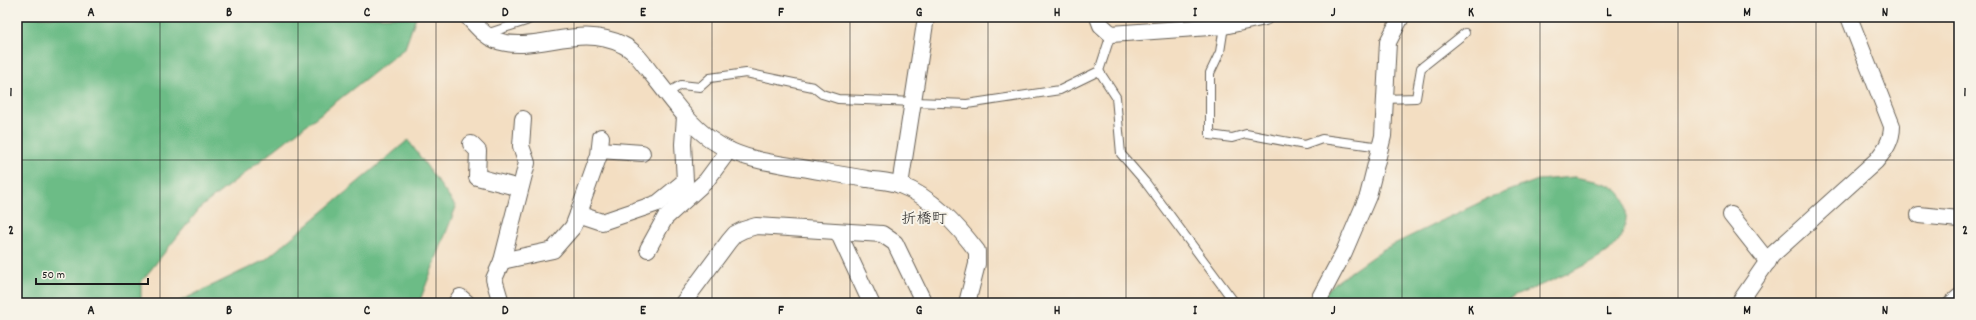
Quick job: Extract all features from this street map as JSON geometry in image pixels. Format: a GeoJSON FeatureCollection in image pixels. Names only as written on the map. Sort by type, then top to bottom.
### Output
{"type":"FeatureCollection","features":[{"type":"Feature","properties":{"kind":"street"},"geometry":{"type":"LineString","coordinates":[[468,17],[485,35],[494,40],[506,43],[526,43],[584,35],[606,39],[623,45],[634,53],[692,126],[729,150],[749,159],[900,185],[928,201],[950,218],[977,251],[977,264],[967,303]]}},
{"type":"Feature","properties":{"kind":"street"},"geometry":{"type":"LineString","coordinates":[[900,185],[926,17]]}},
{"type":"Feature","properties":{"kind":"street"},"geometry":{"type":"LineString","coordinates":[[1098,17],[1101,25],[1111,34],[1224,26],[1265,17]]}},
{"type":"Feature","properties":{"kind":"street"},"geometry":{"type":"LineString","coordinates":[[1317,303],[1344,252],[1368,196],[1381,147],[1388,42],[1401,17]]}},
{"type":"Feature","properties":{"kind":"street"},"geometry":{"type":"LineString","coordinates":[[1739,303],[1778,250],[1876,162],[1886,149],[1892,136],[1892,126],[1849,17]]}},
{"type":"Feature","properties":{"kind":"street"},"geometry":{"type":"LineString","coordinates":[[578,214],[602,222],[658,203],[685,181],[683,144],[686,117]]}},
{"type":"Feature","properties":{"kind":"street"},"geometry":{"type":"LineString","coordinates":[[501,303],[494,279],[502,261],[527,162],[521,146],[523,119]]}},
{"type":"Feature","properties":{"kind":"street"},"geometry":{"type":"LineString","coordinates":[[502,261],[553,250],[573,228],[600,143],[642,153]]}},
{"type":"Feature","properties":{"kind":"street"},"geometry":{"type":"LineString","coordinates":[[471,144],[478,151],[477,177],[520,188]]}},
{"type":"Feature","properties":{"kind":"street"},"geometry":{"type":"LineString","coordinates":[[648,249],[665,218],[706,181],[729,150]]}},
{"type":"Feature","properties":{"kind":"street"},"geometry":{"type":"LineString","coordinates":[[1731,215],[1768,262]]}},
{"type":"Feature","properties":{"kind":"street"},"geometry":{"type":"LineString","coordinates":[[1919,215],[1959,219]]}},
{"type":"Feature","properties":{"kind":"street"},"geometry":{"type":"LineString","coordinates":[[688,301],[736,234],[756,226],[882,234],[895,243],[924,303]]}},
{"type":"Feature","properties":{"kind":"street"},"geometry":{"type":"LineString","coordinates":[[838,232],[871,303]]}},
{"type":"Feature","properties":{"kind":"street"},"geometry":{"type":"LineString","coordinates":[[456,303],[460,297],[467,303]]}},
{"type":"Feature","properties":{"kind":"street"},"geometry":{"type":"LineString","coordinates":[[1952,303],[1959,297]]}},
{"type":"Feature","properties":{"kind":"lane"},"geometry":{"type":"LineString","coordinates":[[485,35],[526,22],[534,17]]}},
{"type":"Feature","properties":{"kind":"lane"},"geometry":{"type":"LineString","coordinates":[[1224,26],[1220,52],[1210,73],[1210,135],[1232,138],[1246,134],[1305,145],[1322,139],[1381,147]]}},
{"type":"Feature","properties":{"kind":"lane"},"geometry":{"type":"LineString","coordinates":[[1384,99],[1416,98],[1421,68],[1465,33]]}},
{"type":"Feature","properties":{"kind":"lane"},"geometry":{"type":"LineString","coordinates":[[667,93],[681,85],[700,87],[710,78],[746,73],[813,87],[822,94],[838,99],[967,104],[1060,90],[1099,71],[1111,34]]}},
{"type":"Feature","properties":{"kind":"lane"},"geometry":{"type":"LineString","coordinates":[[1099,71],[1116,97],[1121,154],[1146,183],[1235,303]]}},
{"type":"Feature","properties":{"kind":"green space"},"geometry":{"type":"Polygon","coordinates":[[[17,17],[416,17],[405,48],[201,207],[141,282],[141,303],[17,303],[17,17]]]}},
{"type":"Feature","properties":{"kind":"green space"},"geometry":{"type":"Polygon","coordinates":[[[408,140],[456,207],[419,303],[176,303],[265,260],[408,140]]]}},
{"type":"Feature","properties":{"kind":"green space"},"geometry":{"type":"Polygon","coordinates":[[[1574,177],[1599,182],[1614,188],[1620,193],[1624,200],[1626,217],[1621,236],[1612,248],[1571,272],[1515,296],[1504,303],[1315,303],[1335,283],[1382,250],[1441,221],[1485,200],[1538,180],[1574,177]]]}},
{"type":"Feature","properties":{"kind":"district","name":"折橋町"},"geometry":{"type":"Point","coordinates":[924,220]}}]}
